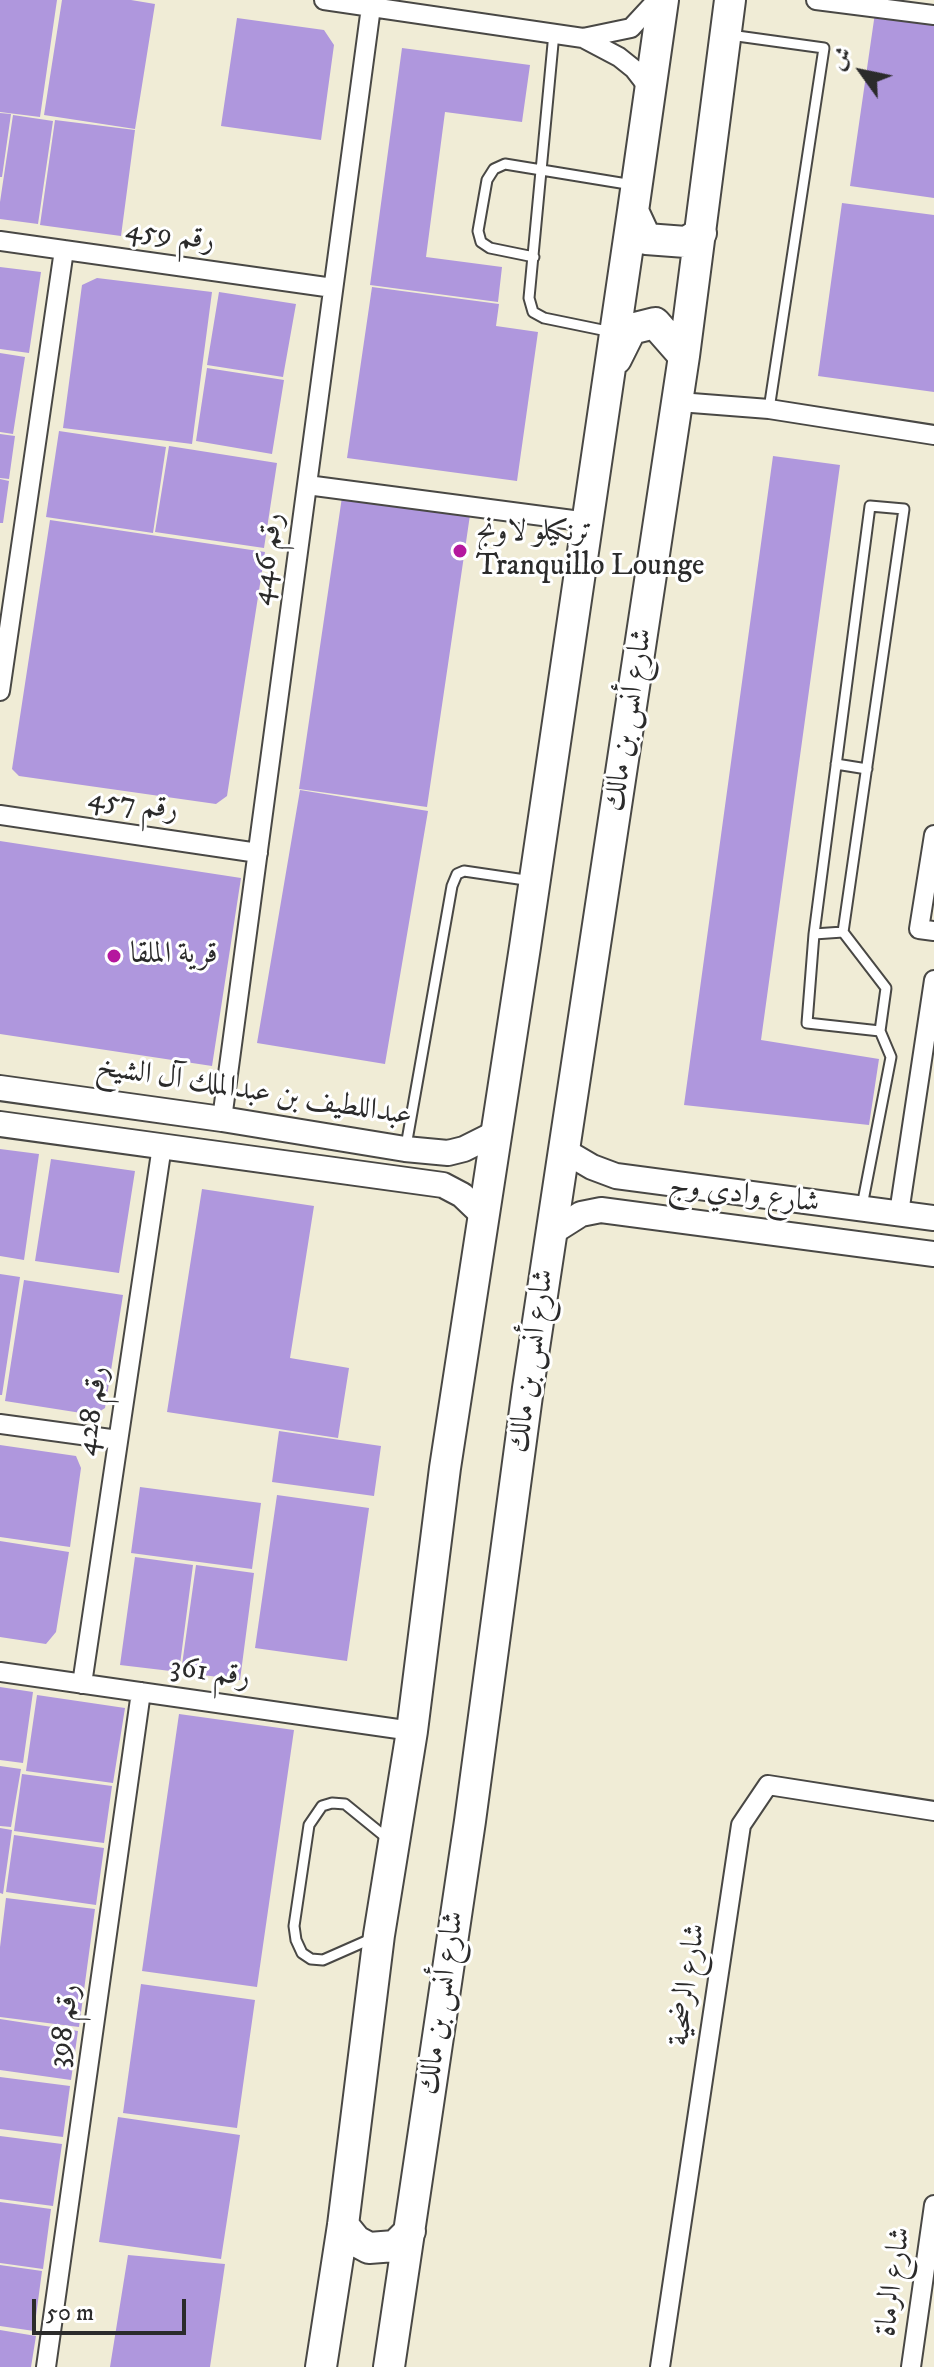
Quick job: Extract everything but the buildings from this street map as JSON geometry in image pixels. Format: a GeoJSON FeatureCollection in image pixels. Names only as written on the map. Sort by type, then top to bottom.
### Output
{"type":"FeatureCollection","features":[{"type":"Feature","properties":{"kind":"main road"},"geometry":{"type":"LineString","coordinates":[[321,2367],[343,2225],[379,1935],[412,1731],[445,1468],[616,333],[651,91],[660,0]]}},
{"type":"Feature","properties":{"kind":"main road","name":"شارع أنس بن مالك"},"geometry":{"type":"LineString","coordinates":[[389,2367],[563,1150],[679,402],[730,0]]}},
{"type":"Feature","properties":{"kind":"main road"},"geometry":{"type":"LineString","coordinates":[[634,198],[646,239],[686,242],[701,233]]}},
{"type":"Feature","properties":{"kind":"main road"},"geometry":{"type":"LineString","coordinates":[[610,371],[631,329],[655,323],[684,356]]}},
{"type":"Feature","properties":{"kind":"main road"},"geometry":{"type":"LineString","coordinates":[[343,2225],[356,2241],[369,2248],[395,2246],[410,2231]]}},
{"type":"Feature","properties":{"kind":"street"},"geometry":{"type":"LineString","coordinates":[[324,0],[583,38],[619,57],[634,69],[651,91]]}},
{"type":"Feature","properties":{"kind":"street"},"geometry":{"type":"LineString","coordinates":[[583,38],[631,28],[660,0]]}},
{"type":"Feature","properties":{"kind":"street"},"geometry":{"type":"LineString","coordinates":[[816,0],[934,15]]}},
{"type":"Feature","properties":{"kind":"street","name":"رقم 446"},"geometry":{"type":"LineString","coordinates":[[222,1119],[371,7]]}},
{"type":"Feature","properties":{"kind":"street","name":"رقم 459"},"geometry":{"type":"LineString","coordinates":[[0,241],[333,288]]}},
{"type":"Feature","properties":{"kind":"street"},"geometry":{"type":"LineString","coordinates":[[0,691],[64,250]]}},
{"type":"Feature","properties":{"kind":"street"},"geometry":{"type":"LineString","coordinates":[[679,402],[769,409],[934,435]]}},
{"type":"Feature","properties":{"kind":"street"},"geometry":{"type":"LineString","coordinates":[[307,485],[588,522]]}},
{"type":"Feature","properties":{"kind":"street","name":"رقم 457"},"geometry":{"type":"LineString","coordinates":[[0,815],[258,853]]}},
{"type":"Feature","properties":{"kind":"street"},"geometry":{"type":"LineString","coordinates":[[934,835],[919,929],[934,931]]}},
{"type":"Feature","properties":{"kind":"street"},"geometry":{"type":"LineString","coordinates":[[899,1213],[934,980]]}},
{"type":"Feature","properties":{"kind":"street","name":"عبداللطيف بن عبدالملك آل الشيخ"},"geometry":{"type":"LineString","coordinates":[[0,1088],[448,1153],[464,1149],[496,1133]]}},
{"type":"Feature","properties":{"kind":"street"},"geometry":{"type":"LineString","coordinates":[[100,1138],[106,1103]]}},
{"type":"Feature","properties":{"kind":"street","name":"عبداللطيف بن عبدالملك آل الشيخ"},"geometry":{"type":"LineString","coordinates":[[0,1124],[443,1185],[462,1195],[484,1216]]}},
{"type":"Feature","properties":{"kind":"street","name":"رقم 428"},"geometry":{"type":"LineString","coordinates":[[82,1684],[162,1146]]}},
{"type":"Feature","properties":{"kind":"street"},"geometry":{"type":"LineString","coordinates":[[384,1177],[399,1174],[405,1168],[403,1155],[397,1148]]}},
{"type":"Feature","properties":{"kind":"street","name":"شارع وادي وج"},"geometry":{"type":"LineString","coordinates":[[563,1150],[605,1172],[651,1182],[934,1218]]}},
{"type":"Feature","properties":{"kind":"street"},"geometry":{"type":"LineString","coordinates":[[647,1215],[651,1182]]}},
{"type":"Feature","properties":{"kind":"street","name":"شارع وادي وج"},"geometry":{"type":"LineString","coordinates":[[551,1233],[591,1211],[647,1215],[934,1254]]}},
{"type":"Feature","properties":{"kind":"street"},"geometry":{"type":"LineString","coordinates":[[0,1424],[118,1440]]}},
{"type":"Feature","properties":{"kind":"street","name":"رقم 361"},"geometry":{"type":"LineString","coordinates":[[0,1672],[412,1731]]}},
{"type":"Feature","properties":{"kind":"street","name":"رقم 398"},"geometry":{"type":"LineString","coordinates":[[46,2367],[141,1692]]}},
{"type":"Feature","properties":{"kind":"street","name":"شارع الرضحية"},"geometry":{"type":"LineString","coordinates":[[660,2367],[741,1825],[768,1785],[934,1811]]}},
{"type":"Feature","properties":{"kind":"street","name":"شارع الرماة"},"geometry":{"type":"LineString","coordinates":[[911,2367],[934,2205]]}},
{"type":"Feature","properties":{"kind":"street"},"geometry":{"type":"LineString","coordinates":[[914,2341],[934,2344]]}},
{"type":"Feature","properties":{"kind":"lane"},"geometry":{"type":"LineString","coordinates":[[554,33],[529,298],[533,312],[544,318],[616,333]]}},
{"type":"Feature","properties":{"kind":"lane"},"geometry":{"type":"LineString","coordinates":[[726,34],[824,48],[769,409]]}},
{"type":"Feature","properties":{"kind":"lane"},"geometry":{"type":"LineString","coordinates":[[534,257],[490,248],[481,242],[478,231],[487,180],[494,169],[505,164],[540,170],[634,198]]}},
{"type":"Feature","properties":{"kind":"lane"},"geometry":{"type":"LineString","coordinates":[[862,1210],[891,1057],[880,1031],[886,988],[843,932],[904,509],[870,506],[814,934],[807,1023],[880,1031]]}},
{"type":"Feature","properties":{"kind":"lane"},"geometry":{"type":"LineString","coordinates":[[836,764],[867,769]]}},
{"type":"Feature","properties":{"kind":"lane"},"geometry":{"type":"LineString","coordinates":[[397,1148],[457,874],[464,871],[535,882]]}},
{"type":"Feature","properties":{"kind":"lane"},"geometry":{"type":"LineString","coordinates":[[814,934],[843,932]]}},
{"type":"Feature","properties":{"kind":"lane"},"geometry":{"type":"LineString","coordinates":[[379,1935],[323,1960],[311,1959],[302,1953],[294,1926],[309,1825],[322,1806],[345,1804],[393,1844]]}},
{"type":"Feature","properties":{"kind":"place","name":"ترنكيلو لاونج Tranquillo Lounge"},"geometry":{"type":"Point","coordinates":[460,551]}},
{"type":"Feature","properties":{"kind":"place","name":"قرية الملقا"},"geometry":{"type":"Point","coordinates":[114,956]}}]}
